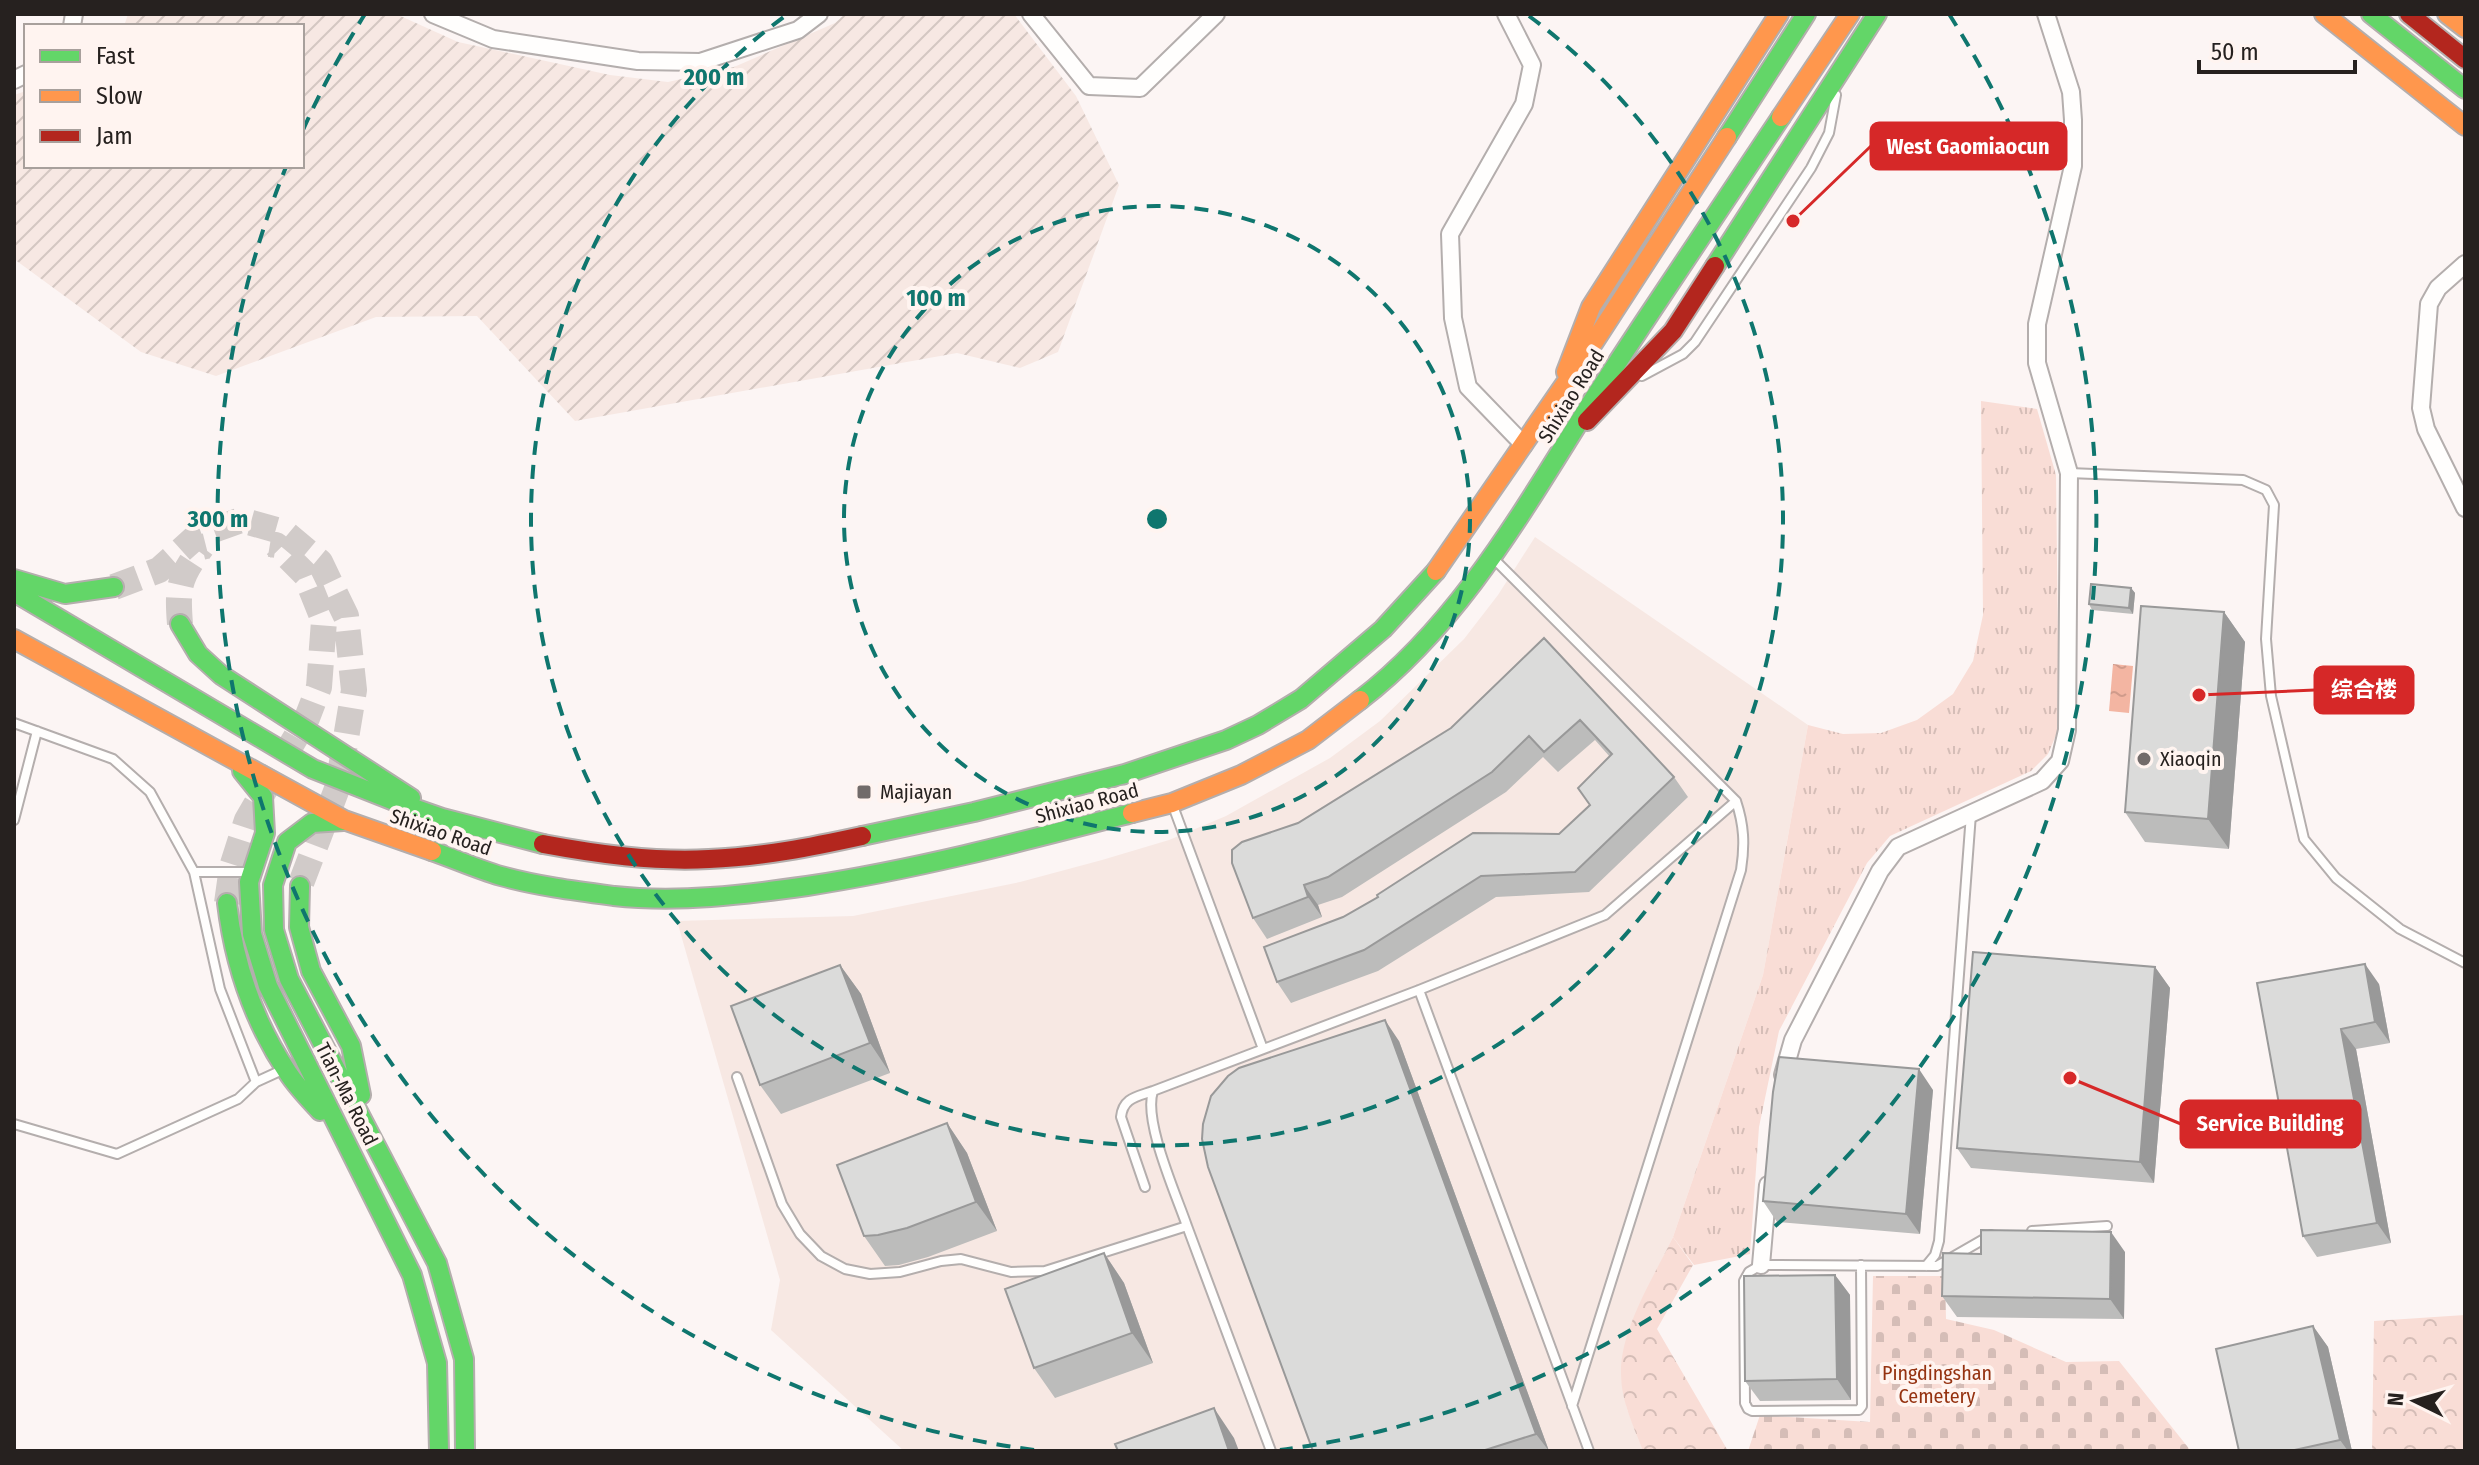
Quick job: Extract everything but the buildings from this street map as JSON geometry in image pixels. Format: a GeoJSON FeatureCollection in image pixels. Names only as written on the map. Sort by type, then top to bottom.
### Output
{"type":"FeatureCollection","features":[{"type":"Feature","properties":{"kind":"main road"},"geometry":{"type":"LineString","coordinates":[[1554,405],[1591,307],[1779,14]]}},
{"type":"Feature","properties":{"kind":"main road","name":"Shixiao Road"},"geometry":{"type":"LineString","coordinates":[[14,592],[313,769],[365,792],[444,819],[566,848],[675,860],[782,852],[953,817],[1160,765],[1225,740],[1291,707],[1351,658],[1406,606],[1461,538],[1554,405],[1806,14]]}},
{"type":"Feature","properties":{"kind":"main road","name":"Shixiao Road"},"geometry":{"type":"LineString","coordinates":[[14,639],[344,820],[501,876],[558,888],[617,896],[731,896],[873,876],[964,857],[1172,803],[1241,775],[1308,740],[1372,691],[1431,636],[1492,558],[1634,337],[1850,14]]}},
{"type":"Feature","properties":{"kind":"main road"},"geometry":{"type":"LineString","coordinates":[[1571,437],[1673,331],[1877,14]]}},
{"type":"Feature","properties":{"kind":"main road"},"geometry":{"type":"LineString","coordinates":[[2324,14],[2465,126]]}},
{"type":"Feature","properties":{"kind":"main road"},"geometry":{"type":"LineString","coordinates":[[2371,14],[2465,89]]}},
{"type":"Feature","properties":{"kind":"main road"},"geometry":{"type":"LineString","coordinates":[[2409,14],[2465,59]]}},
{"type":"Feature","properties":{"kind":"main road"},"geometry":{"type":"LineString","coordinates":[[2447,14],[2465,28]]}},
{"type":"Feature","properties":{"kind":"main road"},"geometry":{"type":"LineString","coordinates":[[14,579],[65,594],[114,587]]}},
{"type":"Feature","properties":{"kind":"main road"},"geometry":{"type":"LineString","coordinates":[[180,624],[198,654],[221,675],[444,819]]}},
{"type":"Feature","properties":{"kind":"main road","name":"Tian-Ma Road"},"geometry":{"type":"LineString","coordinates":[[234,762],[263,797],[265,833],[249,882],[252,934],[268,986],[412,1275],[437,1363],[439,1451]]}},
{"type":"Feature","properties":{"kind":"main road","name":"Tian-Ma Road"},"geometry":{"type":"LineString","coordinates":[[344,820],[312,823],[287,842],[273,885],[274,930],[289,979],[437,1263],[464,1359],[465,1451]]}},
{"type":"Feature","properties":{"kind":"main road"},"geometry":{"type":"LineString","coordinates":[[300,886],[299,927],[311,971],[351,1046],[369,1130]]}},
{"type":"Feature","properties":{"kind":"main road"},"geometry":{"type":"LineString","coordinates":[[227,903],[230,935],[248,994],[285,1069],[346,1141]]}},
{"type":"Feature","properties":{"kind":"street"},"geometry":{"type":"LineString","coordinates":[[433,14],[493,39],[638,61],[700,62],[798,30],[819,14]]}},
{"type":"Feature","properties":{"kind":"street"},"geometry":{"type":"LineString","coordinates":[[1031,14],[1089,86],[1140,88],[1216,14]]}},
{"type":"Feature","properties":{"kind":"street"},"geometry":{"type":"LineString","coordinates":[[1506,14],[1532,65],[1524,104],[1450,234],[1453,318],[1468,387],[1524,445]]}},
{"type":"Feature","properties":{"kind":"street"},"geometry":{"type":"LineString","coordinates":[[1779,1094],[1793,1040],[1880,871],[1898,847],[2042,781],[2060,761],[2067,730],[2069,473],[2037,363],[2037,324],[2073,166],[2071,92],[2046,14]]}},
{"type":"Feature","properties":{"kind":"street"},"geometry":{"type":"LineString","coordinates":[[2465,264],[2438,288],[2429,304],[2421,408],[2426,429],[2465,508]]}},
{"type":"Feature","properties":{"kind":"street"},"geometry":{"type":"LineString","coordinates":[[1761,1265],[1769,1176]]}},
{"type":"Feature","properties":{"kind":"lane"},"geometry":{"type":"LineString","coordinates":[[1624,385],[1683,354],[1695,342],[1820,152],[1829,133],[1841,67]]}},
{"type":"Feature","properties":{"kind":"lane"},"geometry":{"type":"LineString","coordinates":[[2069,473],[2243,480],[2266,490],[2274,505],[2266,639],[2271,696],[2304,839],[2336,878],[2400,929],[2465,963]]}},
{"type":"Feature","properties":{"kind":"lane"},"geometry":{"type":"LineString","coordinates":[[1492,558],[1736,801],[1743,822],[1745,843],[1741,870],[1572,1406]]}},
{"type":"Feature","properties":{"kind":"lane"},"geometry":{"type":"LineString","coordinates":[[14,723],[113,759],[150,792],[194,872],[220,989],[256,1082]]}},
{"type":"Feature","properties":{"kind":"lane"},"geometry":{"type":"LineString","coordinates":[[14,820],[37,731]]}},
{"type":"Feature","properties":{"kind":"lane"},"geometry":{"type":"LineString","coordinates":[[1145,1187],[1121,1117],[1127,1100],[1419,990],[1605,915],[1736,801]]}},
{"type":"Feature","properties":{"kind":"lane"},"geometry":{"type":"LineString","coordinates":[[1172,803],[1263,1049]]}},
{"type":"Feature","properties":{"kind":"lane"},"geometry":{"type":"LineString","coordinates":[[1926,1266],[1935,1255],[1939,1241],[1971,814]]}},
{"type":"Feature","properties":{"kind":"lane"},"geometry":{"type":"LineString","coordinates":[[194,872],[253,872]]}},
{"type":"Feature","properties":{"kind":"lane"},"geometry":{"type":"LineString","coordinates":[[1419,990],[1589,1451]]}},
{"type":"Feature","properties":{"kind":"lane"},"geometry":{"type":"LineString","coordinates":[[14,1124],[117,1154],[238,1099],[256,1082],[285,1069]]}},
{"type":"Feature","properties":{"kind":"lane"},"geometry":{"type":"LineString","coordinates":[[737,1077],[782,1204],[800,1234],[821,1256],[845,1269],[870,1274],[900,1272],[961,1259],[1011,1272],[1045,1271],[1187,1226]]}},
{"type":"Feature","properties":{"kind":"lane"},"geometry":{"type":"LineString","coordinates":[[1153,1091],[1150,1101],[1153,1125],[1187,1226],[1271,1451]]}},
{"type":"Feature","properties":{"kind":"lane"},"geometry":{"type":"LineString","coordinates":[[2019,1232],[2107,1226]]}},
{"type":"Feature","properties":{"kind":"lane"},"geometry":{"type":"LineString","coordinates":[[1861,1265],[1862,1406],[1859,1410],[1748,1409],[1745,1403],[1744,1281],[1749,1272],[1761,1265],[1861,1265],[1937,1266],[1990,1235],[2005,1234]]}},
{"type":"Feature","properties":{"kind":"shaded area"},"geometry":{"type":"Polygon","coordinates":[[[128,14],[396,14],[458,42],[610,75],[668,82],[734,67],[835,23],[845,14],[1014,14],[1076,96],[1119,185],[1058,352],[1020,368],[957,353],[575,421],[477,316],[376,317],[216,376],[141,352],[14,259],[14,95],[24,92],[24,168],[304,168],[304,24],[125,24],[128,14]]]}},
{"type":"Feature","properties":{"kind":"shaded area"},"geometry":{"type":"Polygon","coordinates":[[[1535,537],[1808,725],[1763,975],[1673,1237],[1630,1327],[1621,1377],[1627,1409],[1643,1451],[904,1451],[771,1330],[780,1280],[677,921],[853,916],[1020,882],[1169,840],[1226,816],[1330,758],[1380,721],[1464,639],[1498,595],[1535,537]]]}},
{"type":"Feature","properties":{"kind":"green space"},"geometry":{"type":"Polygon","coordinates":[[[1981,401],[2037,409],[2056,475],[2059,728],[2048,754],[2031,771],[1890,836],[1867,863],[1779,1031],[1759,1127],[1750,1254],[1694,1265],[1673,1237],[1763,975],[1808,725],[1843,734],[1881,733],[1917,720],[1953,694],[1973,661],[1983,615],[1981,401]]]}},
{"type":"Feature","properties":{"kind":"green space"},"geometry":{"type":"Polygon","coordinates":[[[1673,1237],[1693,1265],[1657,1329],[1728,1451],[1643,1451],[1626,1404],[1621,1374],[1626,1339],[1673,1237]]]}},
{"type":"Feature","properties":{"kind":"green space","name":"Pingdingshan Cemetery"},"geometry":{"type":"Polygon","coordinates":[[[1873,1276],[1945,1276],[1946,1319],[1994,1330],[2066,1362],[2119,1361],[2191,1451],[1748,1451],[1760,1415],[1870,1422],[1873,1276]]]}},
{"type":"Feature","properties":{"kind":"green space"},"geometry":{"type":"Polygon","coordinates":[[[2465,1315],[2465,1451],[2372,1451],[2374,1321],[2465,1315]]]}},
{"type":"Feature","properties":{"kind":"water"},"geometry":{"type":"Polygon","coordinates":[[[2113,664],[2133,666],[2129,713],[2109,711],[2113,664]]]}},
{"type":"Feature","properties":{"kind":"tunnel"},"geometry":{"type":"LineString","coordinates":[[114,587],[159,570],[197,536],[241,520],[284,532],[320,562],[346,616],[354,690],[338,786],[300,886]]}},
{"type":"Feature","properties":{"kind":"tunnel"},"geometry":{"type":"LineString","coordinates":[[227,903],[232,867],[247,820],[307,718],[319,687],[324,621],[305,574],[276,545],[270,544]]}},
{"type":"Feature","properties":{"kind":"tunnel"},"geometry":{"type":"LineString","coordinates":[[180,624],[181,583],[194,557],[206,546]]}},
{"type":"Feature","properties":{"kind":"traffic: fast"},"geometry":{"type":"LineString","coordinates":[[1727,137],[1806,14]]}},
{"type":"Feature","properties":{"kind":"traffic: fast"},"geometry":{"type":"LineString","coordinates":[[1715,266],[1877,14]]}},
{"type":"Feature","properties":{"kind":"traffic: fast"},"geometry":{"type":"LineString","coordinates":[[2371,14],[2465,89]]}},
{"type":"Feature","properties":{"kind":"traffic: fast"},"geometry":{"type":"LineString","coordinates":[[1360,700],[1397,669],[1431,634],[1491,558],[1781,117]]}},
{"type":"Feature","properties":{"kind":"traffic: fast"},"geometry":{"type":"LineString","coordinates":[[862,836],[1125,774],[1226,740],[1301,699],[1383,629],[1436,571]]}},
{"type":"Feature","properties":{"kind":"traffic: fast"},"geometry":{"type":"LineString","coordinates":[[14,579],[65,594],[114,587]]}},
{"type":"Feature","properties":{"kind":"traffic: fast"},"geometry":{"type":"LineString","coordinates":[[14,592],[313,769],[442,818],[543,844]]}},
{"type":"Feature","properties":{"kind":"traffic: fast"},"geometry":{"type":"LineString","coordinates":[[180,624],[198,654],[221,675],[411,798]]}},
{"type":"Feature","properties":{"kind":"traffic: fast"},"geometry":{"type":"LineString","coordinates":[[242,771],[263,797],[265,833],[249,882],[252,934],[268,986],[412,1275],[437,1363],[439,1451]]}},
{"type":"Feature","properties":{"kind":"traffic: fast"},"geometry":{"type":"LineString","coordinates":[[432,851],[501,876],[557,888],[638,898],[711,897],[807,886],[930,863],[1132,813]]}},
{"type":"Feature","properties":{"kind":"traffic: fast"},"geometry":{"type":"LineString","coordinates":[[343,821],[312,823],[287,842],[273,885],[274,930],[289,979],[437,1263],[464,1359],[465,1451]]}},
{"type":"Feature","properties":{"kind":"traffic: fast"},"geometry":{"type":"LineString","coordinates":[[300,886],[299,927],[311,971],[351,1046],[361,1095]]}},
{"type":"Feature","properties":{"kind":"traffic: fast"},"geometry":{"type":"LineString","coordinates":[[227,903],[240,970],[256,1013],[288,1073],[320,1111]]}},
{"type":"Feature","properties":{"kind":"traffic: slow"},"geometry":{"type":"LineString","coordinates":[[1566,372],[1591,307],[1779,14]]}},
{"type":"Feature","properties":{"kind":"traffic: slow"},"geometry":{"type":"LineString","coordinates":[[1781,117],[1850,14]]}},
{"type":"Feature","properties":{"kind":"traffic: slow"},"geometry":{"type":"LineString","coordinates":[[2324,14],[2465,126]]}},
{"type":"Feature","properties":{"kind":"traffic: slow"},"geometry":{"type":"LineString","coordinates":[[2447,14],[2465,28]]}},
{"type":"Feature","properties":{"kind":"traffic: slow"},"geometry":{"type":"LineString","coordinates":[[1436,571],[1594,342],[1727,137]]}},
{"type":"Feature","properties":{"kind":"traffic: slow"},"geometry":{"type":"LineString","coordinates":[[14,639],[344,820],[432,851]]}},
{"type":"Feature","properties":{"kind":"traffic: slow"},"geometry":{"type":"LineString","coordinates":[[1132,813],[1172,803],[1241,775],[1308,740],[1360,700]]}},
{"type":"Feature","properties":{"kind":"traffic: jam"},"geometry":{"type":"LineString","coordinates":[[2409,14],[2465,59]]}},
{"type":"Feature","properties":{"kind":"traffic: jam"},"geometry":{"type":"LineString","coordinates":[[1587,421],[1673,331],[1715,266]]}},
{"type":"Feature","properties":{"kind":"traffic: jam"},"geometry":{"type":"LineString","coordinates":[[543,844],[625,856],[688,860],[767,854],[862,836]]}},
{"type":"Feature","properties":{"kind":"place","name":"West Gaomiaocun"},"geometry":{"type":"Point","coordinates":[1793,221]}},
{"type":"Feature","properties":{"kind":"place","name":"综合楼"},"geometry":{"type":"Point","coordinates":[2199,695]}},
{"type":"Feature","properties":{"kind":"place","name":"Xiaoqin"},"geometry":{"type":"Point","coordinates":[2144,759]}},
{"type":"Feature","properties":{"kind":"place","name":"Majiayan"},"geometry":{"type":"Point","coordinates":[864,792]}},
{"type":"Feature","properties":{"kind":"place","name":"Service Building"},"geometry":{"type":"Point","coordinates":[2070,1078]}}]}
